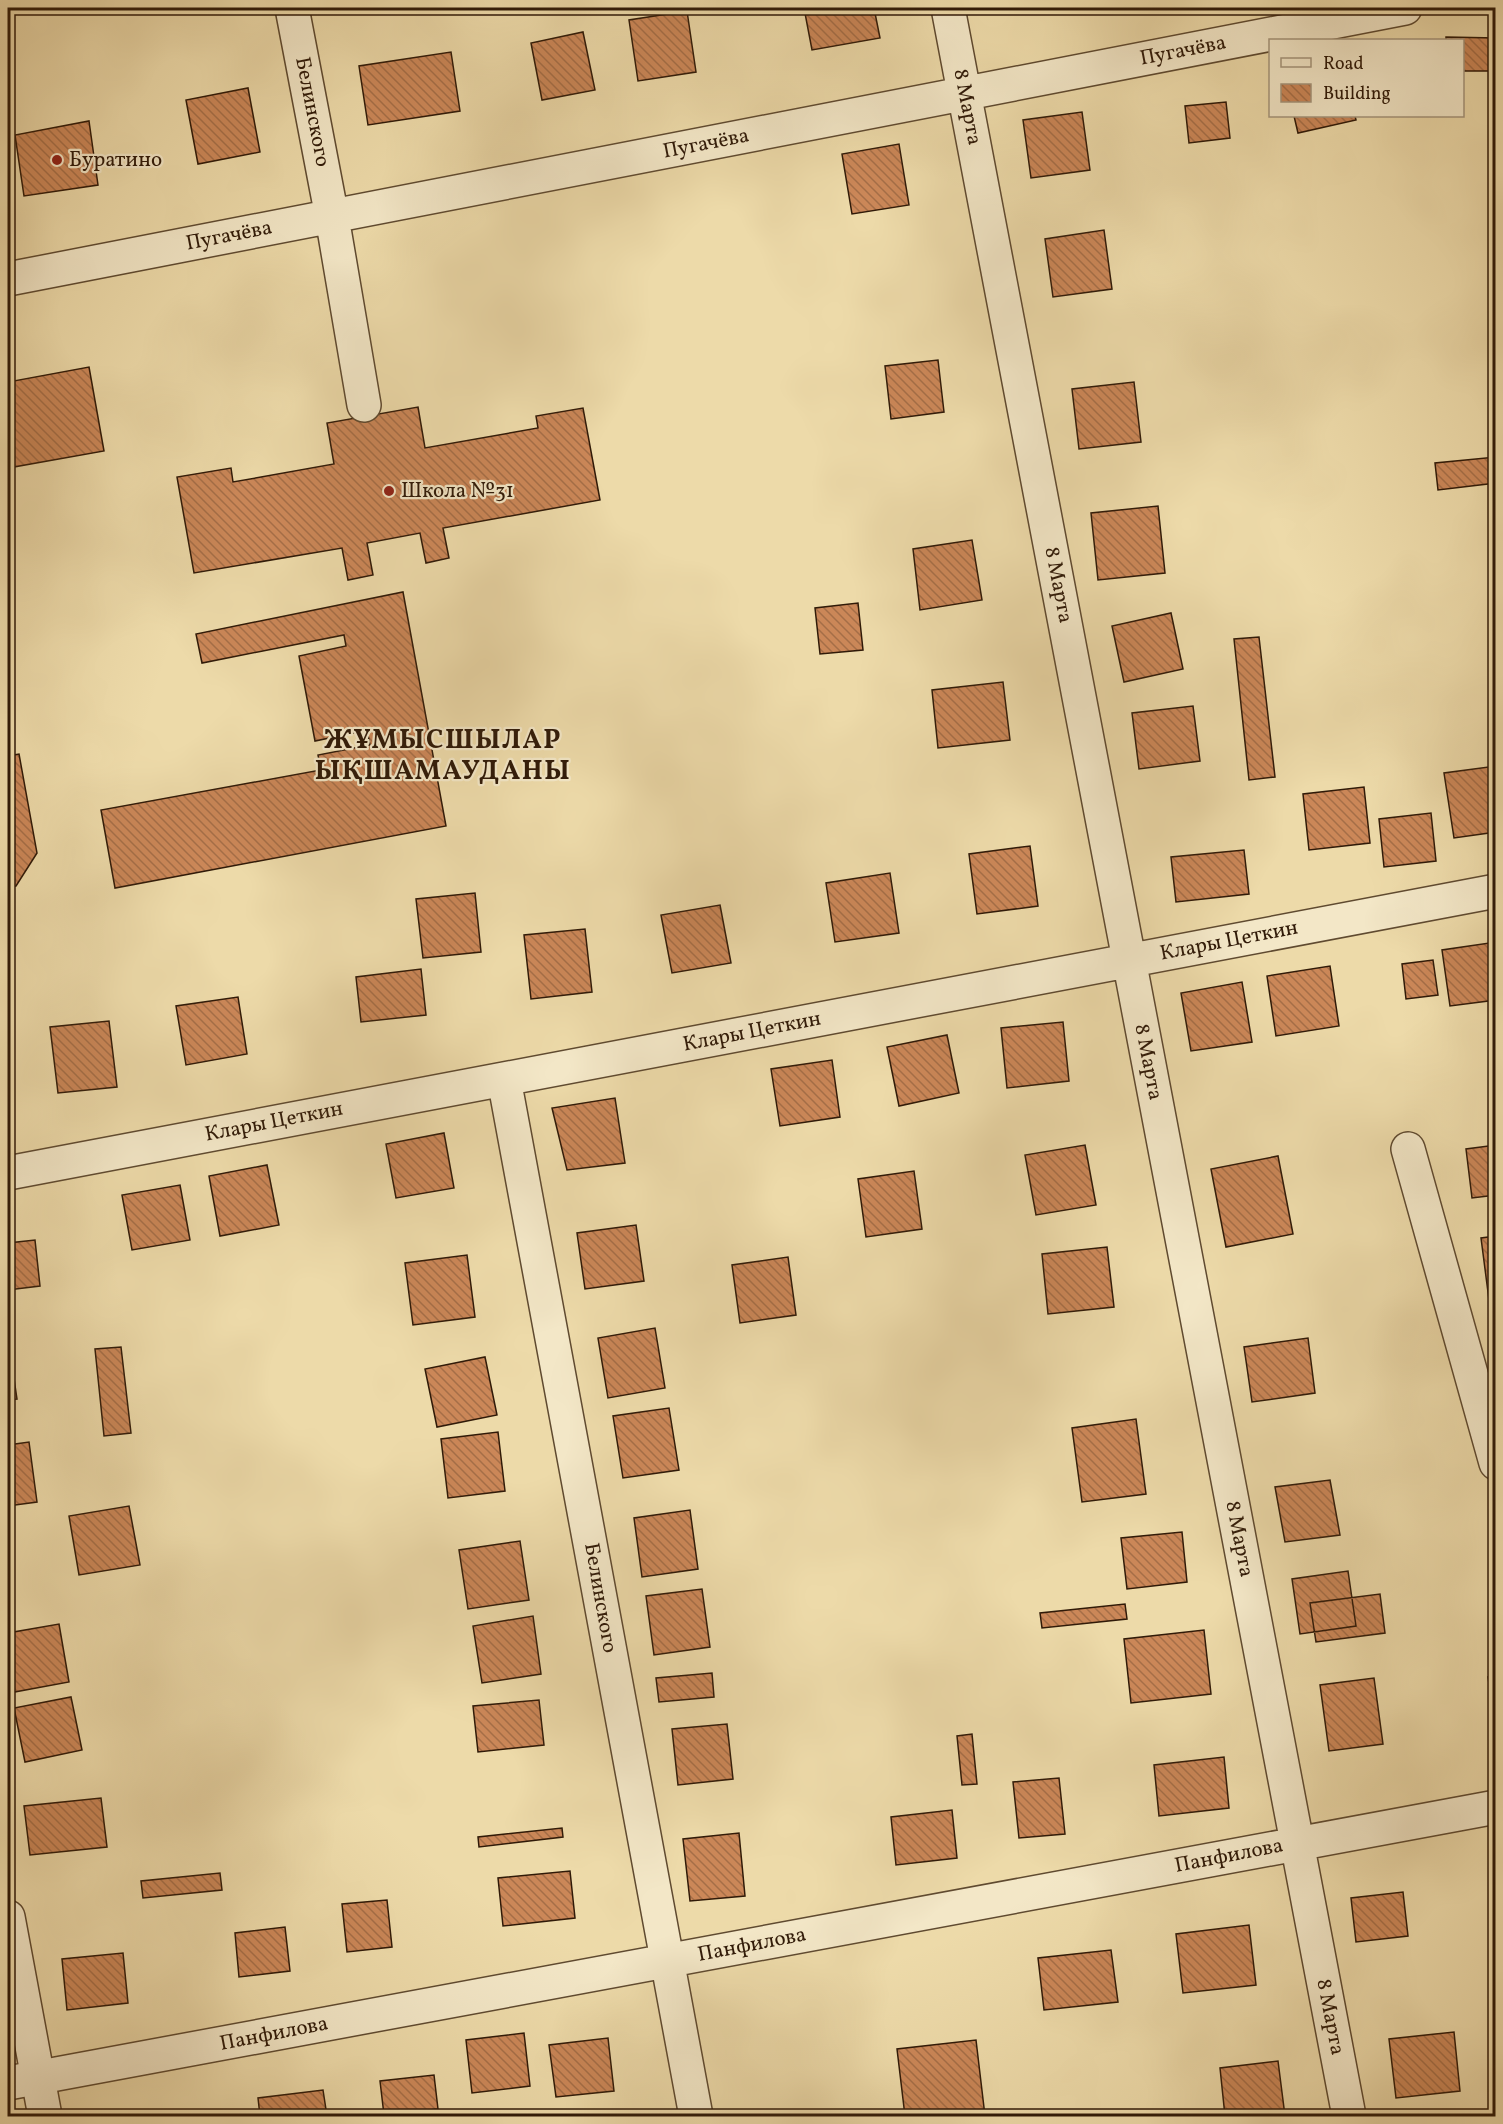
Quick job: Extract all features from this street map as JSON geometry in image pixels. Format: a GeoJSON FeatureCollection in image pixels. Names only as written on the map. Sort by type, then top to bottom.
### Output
{"type":"FeatureCollection","features":[{"type":"Feature","properties":{"kind":"street","name":"Белинского"},"geometry":{"type":"LineString","coordinates":[[292,8],[332,216],[364,405]]}},
{"type":"Feature","properties":{"kind":"street","name":"8 Марта"},"geometry":{"type":"LineString","coordinates":[[948,8],[1349,2116]]}},
{"type":"Feature","properties":{"kind":"street","name":"Пугачёва"},"geometry":{"type":"LineString","coordinates":[[8,279],[1405,8]]}},
{"type":"Feature","properties":{"kind":"street","name":"Клары Цеткин"},"geometry":{"type":"LineString","coordinates":[[8,1173],[1496,891]]}},
{"type":"Feature","properties":{"kind":"street","name":"Белинского"},"geometry":{"type":"LineString","coordinates":[[504,1078],[696,2116]]}},
{"type":"Feature","properties":{"kind":"street"},"geometry":{"type":"LineString","coordinates":[[1408,1149],[1496,1463]]}},
{"type":"Feature","properties":{"kind":"street","name":"Панфилова"},"geometry":{"type":"LineString","coordinates":[[23,2080],[1496,1807]]}},
{"type":"Feature","properties":{"kind":"street"},"geometry":{"type":"LineString","coordinates":[[8,1917],[23,2080],[45,2116]]}},
{"type":"Feature","properties":{"kind":"building"},"geometry":{"type":"Polygon","coordinates":[[[804,8],[874,8],[880,38],[812,50],[804,8]]]}},
{"type":"Feature","properties":{"kind":"building"},"geometry":{"type":"Polygon","coordinates":[[[687,11],[696,72],[638,81],[629,20],[687,11]]]}},
{"type":"Feature","properties":{"kind":"building"},"geometry":{"type":"Polygon","coordinates":[[[583,32],[595,90],[542,100],[531,43],[583,32]]]}},
{"type":"Feature","properties":{"kind":"building"},"geometry":{"type":"Polygon","coordinates":[[[1446,37],[1496,38],[1496,71],[1464,71],[1464,39],[1446,39],[1446,37]]]}},
{"type":"Feature","properties":{"kind":"building"},"geometry":{"type":"Polygon","coordinates":[[[451,52],[460,111],[368,125],[359,66],[451,52]]]}},
{"type":"Feature","properties":{"kind":"building"},"geometry":{"type":"Polygon","coordinates":[[[248,88],[260,152],[198,164],[186,100],[248,88]]]}},
{"type":"Feature","properties":{"kind":"building"},"geometry":{"type":"Polygon","coordinates":[[[1226,102],[1230,138],[1189,143],[1185,106],[1226,102]]]}},
{"type":"Feature","properties":{"kind":"building"},"geometry":{"type":"Polygon","coordinates":[[[1082,112],[1090,170],[1031,178],[1023,120],[1082,112]]]}},
{"type":"Feature","properties":{"kind":"building"},"geometry":{"type":"Polygon","coordinates":[[[1294,117],[1355,117],[1356,120],[1298,133],[1294,117]]]}},
{"type":"Feature","properties":{"kind":"building","name":"Буратино"},"geometry":{"type":"Polygon","coordinates":[[[89,121],[98,185],[24,196],[15,135],[89,121]]]}},
{"type":"Feature","properties":{"kind":"building"},"geometry":{"type":"Polygon","coordinates":[[[899,144],[909,205],[852,214],[842,154],[899,144]]]}},
{"type":"Feature","properties":{"kind":"building"},"geometry":{"type":"Polygon","coordinates":[[[1104,230],[1112,289],[1053,297],[1045,239],[1104,230]]]}},
{"type":"Feature","properties":{"kind":"building"},"geometry":{"type":"Polygon","coordinates":[[[938,360],[944,412],[891,419],[885,366],[938,360]]]}},
{"type":"Feature","properties":{"kind":"building"},"geometry":{"type":"Polygon","coordinates":[[[89,367],[104,451],[8,468],[8,382],[89,367]]]}},
{"type":"Feature","properties":{"kind":"building"},"geometry":{"type":"Polygon","coordinates":[[[1134,382],[1141,442],[1079,449],[1072,389],[1134,382]]]}},
{"type":"Feature","properties":{"kind":"building","name":"Школа №31"},"geometry":{"type":"Polygon","coordinates":[[[418,407],[425,448],[538,428],[536,416],[583,408],[600,500],[443,528],[449,558],[426,563],[420,533],[367,543],[373,575],[348,580],[342,548],[194,573],[177,477],[231,468],[233,482],[334,464],[327,423],[418,407]]]}},
{"type":"Feature","properties":{"kind":"building"},"geometry":{"type":"Polygon","coordinates":[[[1496,457],[1496,483],[1438,490],[1435,463],[1496,457]]]}},
{"type":"Feature","properties":{"kind":"building"},"geometry":{"type":"Polygon","coordinates":[[[1158,506],[1165,573],[1098,580],[1091,513],[1158,506]]]}},
{"type":"Feature","properties":{"kind":"building"},"geometry":{"type":"Polygon","coordinates":[[[972,540],[982,600],[920,610],[913,549],[972,540]]]}},
{"type":"Feature","properties":{"kind":"building"},"geometry":{"type":"Polygon","coordinates":[[[403,592],[446,826],[115,888],[101,810],[321,770],[318,755],[370,745],[367,730],[315,741],[299,656],[346,646],[344,635],[202,663],[196,634],[403,592]]]}},
{"type":"Feature","properties":{"kind":"building"},"geometry":{"type":"Polygon","coordinates":[[[858,603],[863,650],[820,654],[815,608],[858,603]]]}},
{"type":"Feature","properties":{"kind":"building"},"geometry":{"type":"Polygon","coordinates":[[[1171,613],[1183,669],[1124,682],[1112,626],[1171,613]]]}},
{"type":"Feature","properties":{"kind":"building"},"geometry":{"type":"Polygon","coordinates":[[[1259,637],[1275,777],[1249,780],[1234,639],[1259,637]]]}},
{"type":"Feature","properties":{"kind":"building"},"geometry":{"type":"Polygon","coordinates":[[[1003,682],[1010,740],[938,748],[932,690],[1003,682]]]}},
{"type":"Feature","properties":{"kind":"building"},"geometry":{"type":"Polygon","coordinates":[[[1193,706],[1200,761],[1139,769],[1132,713],[1193,706]]]}},
{"type":"Feature","properties":{"kind":"building"},"geometry":{"type":"Polygon","coordinates":[[[19,754],[37,853],[16,886],[8,887],[8,756],[19,754]]]}},
{"type":"Feature","properties":{"kind":"building"},"geometry":{"type":"Polygon","coordinates":[[[1496,766],[1496,832],[1454,838],[1444,773],[1496,766]]]}},
{"type":"Feature","properties":{"kind":"building"},"geometry":{"type":"Polygon","coordinates":[[[1364,787],[1370,843],[1309,850],[1303,794],[1364,787]]]}},
{"type":"Feature","properties":{"kind":"building"},"geometry":{"type":"Polygon","coordinates":[[[1431,813],[1436,861],[1384,867],[1379,819],[1431,813]]]}},
{"type":"Feature","properties":{"kind":"building"},"geometry":{"type":"Polygon","coordinates":[[[1030,846],[1038,906],[977,914],[969,854],[1030,846]]]}},
{"type":"Feature","properties":{"kind":"building"},"geometry":{"type":"Polygon","coordinates":[[[1244,850],[1249,894],[1176,902],[1171,857],[1244,850]]]}},
{"type":"Feature","properties":{"kind":"building"},"geometry":{"type":"Polygon","coordinates":[[[890,873],[899,933],[835,942],[826,883],[890,873]]]}},
{"type":"Feature","properties":{"kind":"building"},"geometry":{"type":"Polygon","coordinates":[[[475,893],[481,952],[423,958],[416,899],[475,893]]]}},
{"type":"Feature","properties":{"kind":"building"},"geometry":{"type":"Polygon","coordinates":[[[720,905],[731,963],[672,973],[661,915],[720,905]]]}},
{"type":"Feature","properties":{"kind":"building"},"geometry":{"type":"Polygon","coordinates":[[[585,929],[592,992],[531,999],[524,935],[585,929]]]}},
{"type":"Feature","properties":{"kind":"building"},"geometry":{"type":"Polygon","coordinates":[[[1496,942],[1496,1000],[1450,1006],[1442,950],[1496,942]]]}},
{"type":"Feature","properties":{"kind":"building"},"geometry":{"type":"Polygon","coordinates":[[[1433,960],[1438,995],[1406,999],[1402,964],[1433,960]]]}},
{"type":"Feature","properties":{"kind":"building"},"geometry":{"type":"Polygon","coordinates":[[[1330,966],[1339,1026],[1276,1036],[1267,976],[1330,966]]]}},
{"type":"Feature","properties":{"kind":"building"},"geometry":{"type":"Polygon","coordinates":[[[421,969],[426,1015],[361,1022],[356,977],[421,969]]]}},
{"type":"Feature","properties":{"kind":"building"},"geometry":{"type":"Polygon","coordinates":[[[1242,982],[1252,1042],[1191,1051],[1181,993],[1242,982]]]}},
{"type":"Feature","properties":{"kind":"building"},"geometry":{"type":"Polygon","coordinates":[[[238,997],[247,1054],[186,1065],[176,1006],[238,997]]]}},
{"type":"Feature","properties":{"kind":"building"},"geometry":{"type":"Polygon","coordinates":[[[109,1021],[117,1087],[58,1093],[50,1027],[109,1021]]]}},
{"type":"Feature","properties":{"kind":"building"},"geometry":{"type":"Polygon","coordinates":[[[1063,1022],[1069,1081],[1007,1088],[1001,1028],[1063,1022]]]}},
{"type":"Feature","properties":{"kind":"building"},"geometry":{"type":"Polygon","coordinates":[[[947,1035],[959,1093],[899,1106],[887,1047],[947,1035]]]}},
{"type":"Feature","properties":{"kind":"building"},"geometry":{"type":"Polygon","coordinates":[[[832,1060],[840,1117],[780,1126],[771,1069],[832,1060]]]}},
{"type":"Feature","properties":{"kind":"building"},"geometry":{"type":"Polygon","coordinates":[[[615,1098],[625,1163],[567,1170],[552,1108],[615,1098]]]}},
{"type":"Feature","properties":{"kind":"building"},"geometry":{"type":"Polygon","coordinates":[[[444,1133],[454,1188],[396,1198],[386,1144],[444,1133]]]}},
{"type":"Feature","properties":{"kind":"building"},"geometry":{"type":"Polygon","coordinates":[[[1085,1145],[1096,1205],[1036,1215],[1025,1155],[1085,1145]]]}},
{"type":"Feature","properties":{"kind":"building"},"geometry":{"type":"Polygon","coordinates":[[[1496,1145],[1496,1195],[1472,1198],[1466,1149],[1496,1145]]]}},
{"type":"Feature","properties":{"kind":"building"},"geometry":{"type":"Polygon","coordinates":[[[1278,1156],[1293,1234],[1226,1247],[1211,1169],[1278,1156]]]}},
{"type":"Feature","properties":{"kind":"building"},"geometry":{"type":"Polygon","coordinates":[[[267,1165],[279,1225],[220,1236],[209,1176],[267,1165]]]}},
{"type":"Feature","properties":{"kind":"building"},"geometry":{"type":"Polygon","coordinates":[[[914,1171],[922,1229],[866,1237],[858,1179],[914,1171]]]}},
{"type":"Feature","properties":{"kind":"building"},"geometry":{"type":"Polygon","coordinates":[[[180,1185],[190,1240],[132,1250],[122,1195],[180,1185]]]}},
{"type":"Feature","properties":{"kind":"building"},"geometry":{"type":"Polygon","coordinates":[[[636,1225],[644,1281],[585,1289],[577,1233],[636,1225]]]}},
{"type":"Feature","properties":{"kind":"building"},"geometry":{"type":"Polygon","coordinates":[[[1496,1236],[1496,1299],[1489,1300],[1481,1238],[1496,1236]]]}},
{"type":"Feature","properties":{"kind":"building"},"geometry":{"type":"Polygon","coordinates":[[[35,1240],[40,1286],[8,1290],[8,1243],[35,1240]]]}},
{"type":"Feature","properties":{"kind":"building"},"geometry":{"type":"Polygon","coordinates":[[[1107,1247],[1114,1307],[1048,1314],[1042,1254],[1107,1247]]]}},
{"type":"Feature","properties":{"kind":"building"},"geometry":{"type":"Polygon","coordinates":[[[467,1255],[475,1317],[413,1325],[405,1263],[467,1255]]]}},
{"type":"Feature","properties":{"kind":"building"},"geometry":{"type":"Polygon","coordinates":[[[788,1257],[796,1315],[740,1323],[732,1265],[788,1257]]]}},
{"type":"Feature","properties":{"kind":"building"},"geometry":{"type":"Polygon","coordinates":[[[655,1328],[665,1388],[608,1398],[598,1338],[655,1328]]]}},
{"type":"Feature","properties":{"kind":"building"},"geometry":{"type":"Polygon","coordinates":[[[8,1338],[17,1399],[8,1400],[8,1338]]]}},
{"type":"Feature","properties":{"kind":"building"},"geometry":{"type":"Polygon","coordinates":[[[1308,1338],[1315,1393],[1252,1402],[1244,1347],[1308,1338]]]}},
{"type":"Feature","properties":{"kind":"building"},"geometry":{"type":"Polygon","coordinates":[[[121,1347],[131,1433],[104,1436],[95,1349],[121,1347]]]}},
{"type":"Feature","properties":{"kind":"building"},"geometry":{"type":"Polygon","coordinates":[[[485,1357],[497,1415],[437,1427],[425,1369],[485,1357]]]}},
{"type":"Feature","properties":{"kind":"building"},"geometry":{"type":"Polygon","coordinates":[[[669,1408],[679,1470],[623,1478],[613,1416],[669,1408]]]}},
{"type":"Feature","properties":{"kind":"building"},"geometry":{"type":"Polygon","coordinates":[[[1136,1419],[1146,1494],[1082,1502],[1072,1428],[1136,1419]]]}},
{"type":"Feature","properties":{"kind":"building"},"geometry":{"type":"Polygon","coordinates":[[[498,1432],[505,1491],[448,1498],[441,1439],[498,1432]]]}},
{"type":"Feature","properties":{"kind":"building"},"geometry":{"type":"Polygon","coordinates":[[[29,1442],[37,1502],[8,1506],[8,1445],[29,1442]]]}},
{"type":"Feature","properties":{"kind":"building"},"geometry":{"type":"Polygon","coordinates":[[[1330,1480],[1340,1535],[1285,1542],[1275,1487],[1330,1480]]]}},
{"type":"Feature","properties":{"kind":"building"},"geometry":{"type":"Polygon","coordinates":[[[129,1506],[140,1565],[79,1575],[69,1516],[129,1506]]]}},
{"type":"Feature","properties":{"kind":"building"},"geometry":{"type":"Polygon","coordinates":[[[690,1510],[698,1569],[642,1577],[634,1518],[690,1510]]]}},
{"type":"Feature","properties":{"kind":"building"},"geometry":{"type":"Polygon","coordinates":[[[1182,1532],[1187,1582],[1127,1589],[1121,1538],[1182,1532]]]}},
{"type":"Feature","properties":{"kind":"building"},"geometry":{"type":"Polygon","coordinates":[[[520,1541],[529,1600],[468,1609],[459,1550],[520,1541]]]}},
{"type":"Feature","properties":{"kind":"building"},"geometry":{"type":"Polygon","coordinates":[[[1348,1571],[1356,1626],[1300,1634],[1292,1579],[1348,1571]]]}},
{"type":"Feature","properties":{"kind":"building"},"geometry":{"type":"Polygon","coordinates":[[[702,1589],[710,1647],[654,1655],[646,1596],[702,1589]]]}},
{"type":"Feature","properties":{"kind":"building"},"geometry":{"type":"Polygon","coordinates":[[[1380,1594],[1385,1633],[1316,1642],[1310,1603],[1380,1594]]]}},
{"type":"Feature","properties":{"kind":"building"},"geometry":{"type":"Polygon","coordinates":[[[1125,1604],[1127,1619],[1042,1628],[1040,1613],[1125,1604]]]}},
{"type":"Feature","properties":{"kind":"building"},"geometry":{"type":"Polygon","coordinates":[[[533,1616],[541,1674],[482,1683],[473,1626],[533,1616]]]}},
{"type":"Feature","properties":{"kind":"building"},"geometry":{"type":"Polygon","coordinates":[[[59,1624],[69,1682],[9,1693],[8,1633],[59,1624]]]}},
{"type":"Feature","properties":{"kind":"building"},"geometry":{"type":"Polygon","coordinates":[[[1204,1630],[1211,1694],[1131,1703],[1124,1639],[1204,1630]]]}},
{"type":"Feature","properties":{"kind":"building"},"geometry":{"type":"Polygon","coordinates":[[[712,1673],[714,1697],[659,1702],[656,1678],[712,1673]]]}},
{"type":"Feature","properties":{"kind":"building"},"geometry":{"type":"Polygon","coordinates":[[[1496,1676],[1496,1732],[1488,1677],[1496,1676]]]}},
{"type":"Feature","properties":{"kind":"building"},"geometry":{"type":"Polygon","coordinates":[[[1374,1678],[1383,1744],[1329,1751],[1320,1685],[1374,1678]]]}},
{"type":"Feature","properties":{"kind":"building"},"geometry":{"type":"Polygon","coordinates":[[[71,1697],[82,1750],[25,1762],[14,1708],[71,1697]]]}},
{"type":"Feature","properties":{"kind":"building"},"geometry":{"type":"Polygon","coordinates":[[[539,1700],[544,1745],[478,1752],[473,1706],[539,1700]]]}},
{"type":"Feature","properties":{"kind":"building"},"geometry":{"type":"Polygon","coordinates":[[[727,1724],[733,1779],[678,1785],[672,1729],[727,1724]]]}},
{"type":"Feature","properties":{"kind":"building"},"geometry":{"type":"Polygon","coordinates":[[[972,1734],[977,1784],[962,1785],[957,1736],[972,1734]]]}},
{"type":"Feature","properties":{"kind":"building"},"geometry":{"type":"Polygon","coordinates":[[[1224,1757],[1229,1808],[1159,1816],[1154,1765],[1224,1757]]]}},
{"type":"Feature","properties":{"kind":"building"},"geometry":{"type":"Polygon","coordinates":[[[1059,1778],[1065,1834],[1019,1838],[1013,1782],[1059,1778]]]}},
{"type":"Feature","properties":{"kind":"building"},"geometry":{"type":"Polygon","coordinates":[[[101,1798],[107,1847],[30,1855],[24,1806],[101,1798]]]}},
{"type":"Feature","properties":{"kind":"building"},"geometry":{"type":"Polygon","coordinates":[[[952,1810],[957,1858],[896,1865],[891,1817],[952,1810]]]}},
{"type":"Feature","properties":{"kind":"building"},"geometry":{"type":"Polygon","coordinates":[[[562,1828],[563,1837],[479,1847],[478,1837],[562,1828]]]}},
{"type":"Feature","properties":{"kind":"building"},"geometry":{"type":"Polygon","coordinates":[[[739,1833],[745,1896],[690,1901],[683,1839],[739,1833]]]}},
{"type":"Feature","properties":{"kind":"building"},"geometry":{"type":"Polygon","coordinates":[[[570,1871],[575,1918],[503,1926],[498,1878],[570,1871]]]}},
{"type":"Feature","properties":{"kind":"building"},"geometry":{"type":"Polygon","coordinates":[[[220,1873],[222,1890],[143,1898],[141,1881],[220,1873]]]}},
{"type":"Feature","properties":{"kind":"building"},"geometry":{"type":"Polygon","coordinates":[[[1403,1892],[1408,1936],[1356,1942],[1351,1898],[1403,1892]]]}},
{"type":"Feature","properties":{"kind":"building"},"geometry":{"type":"Polygon","coordinates":[[[387,1900],[392,1947],[347,1952],[342,1904],[387,1900]]]}},
{"type":"Feature","properties":{"kind":"building"},"geometry":{"type":"Polygon","coordinates":[[[1249,1925],[1256,1985],[1183,1993],[1176,1934],[1249,1925]]]}},
{"type":"Feature","properties":{"kind":"building"},"geometry":{"type":"Polygon","coordinates":[[[285,1927],[290,1971],[239,1977],[235,1933],[285,1927]]]}},
{"type":"Feature","properties":{"kind":"building"},"geometry":{"type":"Polygon","coordinates":[[[1111,1950],[1118,2002],[1044,2010],[1038,1958],[1111,1950]]]}},
{"type":"Feature","properties":{"kind":"building"},"geometry":{"type":"Polygon","coordinates":[[[123,1953],[128,2003],[67,2010],[62,1959],[123,1953]]]}},
{"type":"Feature","properties":{"kind":"building"},"geometry":{"type":"Polygon","coordinates":[[[1454,2032],[1460,2091],[1396,2098],[1389,2039],[1454,2032]]]}},
{"type":"Feature","properties":{"kind":"building"},"geometry":{"type":"Polygon","coordinates":[[[524,2033],[530,2086],[472,2093],[466,2040],[524,2033]]]}},
{"type":"Feature","properties":{"kind":"building"},"geometry":{"type":"Polygon","coordinates":[[[608,2038],[614,2091],[556,2097],[549,2045],[608,2038]]]}},
{"type":"Feature","properties":{"kind":"building"},"geometry":{"type":"Polygon","coordinates":[[[976,2040],[985,2116],[905,2116],[897,2049],[976,2040]]]}},
{"type":"Feature","properties":{"kind":"building"},"geometry":{"type":"Polygon","coordinates":[[[1278,2061],[1285,2116],[1225,2116],[1220,2068],[1278,2061]]]}},
{"type":"Feature","properties":{"kind":"building"},"geometry":{"type":"Polygon","coordinates":[[[434,2075],[438,2109],[384,2115],[380,2081],[434,2075]]]}},
{"type":"Feature","properties":{"kind":"building"},"geometry":{"type":"Polygon","coordinates":[[[323,2090],[327,2116],[260,2116],[258,2098],[323,2090]]]}},
{"type":"Feature","properties":{"kind":"place","name":"Буратино"},"geometry":{"type":"Point","coordinates":[57,160]}},
{"type":"Feature","properties":{"kind":"place","name":"Школа №31"},"geometry":{"type":"Point","coordinates":[389,491]}},
{"type":"Feature","properties":{"kind":"district","name":"ЖҰМЫСШЫЛАР ЫҚШАМАУДАНЫ"},"geometry":{"type":"Point","coordinates":[443,756]}}]}
